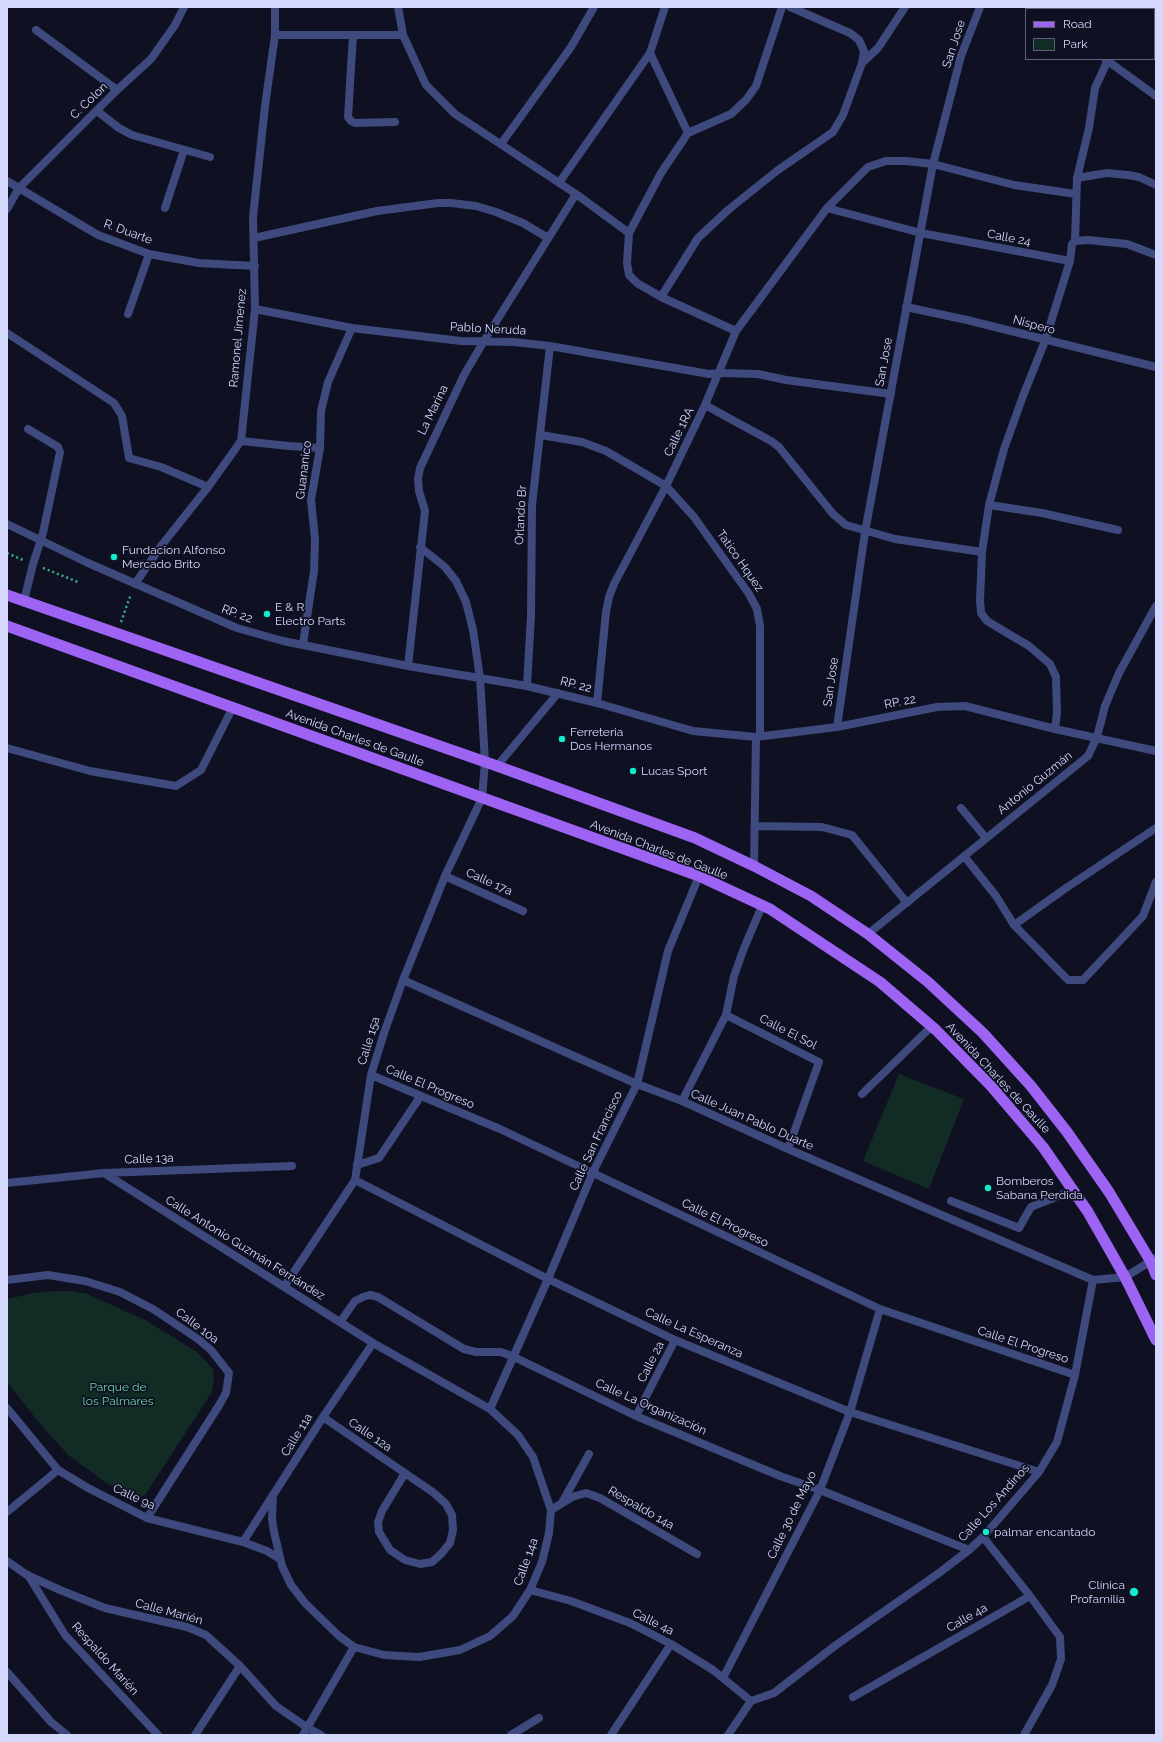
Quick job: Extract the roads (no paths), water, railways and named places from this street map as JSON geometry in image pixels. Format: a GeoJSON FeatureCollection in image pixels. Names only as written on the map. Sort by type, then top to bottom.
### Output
{"type":"FeatureCollection","features":[{"type":"Feature","properties":{"kind":"main road","name":"Avenida Charles de Gaulle"},"geometry":{"type":"LineString","coordinates":[[7,595],[497,766],[695,838],[754,866],[811,896],[868,934],[928,982],[983,1033],[1031,1086],[1067,1132],[1109,1192],[1153,1260],[1156,1275]]}},
{"type":"Feature","properties":{"kind":"main road","name":"Avenida Charles de Gaulle"},"geometry":{"type":"LineString","coordinates":[[7,626],[699,876],[762,906],[812,936],[880,982],[932,1026],[991,1086],[1039,1141],[1088,1212],[1125,1277],[1156,1340]]}},
{"type":"Feature","properties":{"kind":"street","name":"C. Colon"},"geometry":{"type":"LineString","coordinates":[[7,209],[20,188],[117,90],[151,60],[175,25],[184,7]]}},
{"type":"Feature","properties":{"kind":"street","name":"Ramonel Jimenez"},"geometry":{"type":"LineString","coordinates":[[135,584],[161,546],[208,487],[241,441],[255,310],[254,217],[258,161],[275,35],[274,7]]}},
{"type":"Feature","properties":{"kind":"street"},"geometry":{"type":"LineString","coordinates":[[398,7],[403,35],[426,85],[455,114],[576,194],[629,233]]}},
{"type":"Feature","properties":{"kind":"street"},"geometry":{"type":"LineString","coordinates":[[501,144],[571,47],[594,7]]}},
{"type":"Feature","properties":{"kind":"street"},"geometry":{"type":"LineString","coordinates":[[559,183],[650,53],[664,7]]}},
{"type":"Feature","properties":{"kind":"street"},"geometry":{"type":"LineString","coordinates":[[736,331],[661,297],[637,283],[629,275],[629,233],[661,173],[688,134],[731,114],[746,100],[756,86],[782,7]]}},
{"type":"Feature","properties":{"kind":"street"},"geometry":{"type":"LineString","coordinates":[[661,297],[698,238],[728,210],[778,170],[833,132],[843,115],[862,63],[864,51],[859,40],[850,33],[790,7]]}},
{"type":"Feature","properties":{"kind":"street"},"geometry":{"type":"LineString","coordinates":[[862,63],[878,48],[905,7]]}},
{"type":"Feature","properties":{"kind":"street","name":"San Jose"},"geometry":{"type":"LineString","coordinates":[[837,727],[865,532],[933,164],[961,56],[980,7]]}},
{"type":"Feature","properties":{"kind":"street"},"geometry":{"type":"LineString","coordinates":[[36,30],[117,90]]}},
{"type":"Feature","properties":{"kind":"street"},"geometry":{"type":"LineString","coordinates":[[275,35],[403,35]]}},
{"type":"Feature","properties":{"kind":"street"},"geometry":{"type":"LineString","coordinates":[[353,35],[348,117],[351,121],[356,123],[395,122]]}},
{"type":"Feature","properties":{"kind":"street"},"geometry":{"type":"LineString","coordinates":[[650,53],[688,134]]}},
{"type":"Feature","properties":{"kind":"street"},"geometry":{"type":"LineString","coordinates":[[1055,729],[1057,713],[1056,677],[1050,664],[1029,646],[987,622],[981,613],[980,600],[982,552],[989,505],[1006,442],[1045,341],[1070,261],[1072,244],[1075,241],[1077,178],[1089,128],[1095,88],[1106,60],[1156,96]]}},
{"type":"Feature","properties":{"kind":"street"},"geometry":{"type":"LineString","coordinates":[[96,111],[132,135],[210,157]]}},
{"type":"Feature","properties":{"kind":"street"},"geometry":{"type":"LineString","coordinates":[[164,208],[184,150]]}},
{"type":"Feature","properties":{"kind":"street","name":"Calle 1RA"},"geometry":{"type":"LineString","coordinates":[[597,703],[609,597],[614,584],[666,486],[706,405],[736,331],[827,208],[868,167],[886,162],[906,161],[933,164],[1014,185],[1076,194]]}},
{"type":"Feature","properties":{"kind":"street"},"geometry":{"type":"LineString","coordinates":[[1077,178],[1106,173],[1139,177],[1156,185]]}},
{"type":"Feature","properties":{"kind":"street","name":"R. Duarte"},"geometry":{"type":"LineString","coordinates":[[7,181],[98,235],[149,254],[199,263],[255,266]]}},
{"type":"Feature","properties":{"kind":"street","name":"La Marina"},"geometry":{"type":"LineString","coordinates":[[408,666],[425,511],[419,491],[418,479],[420,468],[464,375],[576,194]]}},
{"type":"Feature","properties":{"kind":"street"},"geometry":{"type":"LineString","coordinates":[[254,238],[377,211],[438,203],[470,205],[486,208],[523,224],[548,238]]}},
{"type":"Feature","properties":{"kind":"street","name":"Calle 24"},"geometry":{"type":"LineString","coordinates":[[827,208],[921,233],[1070,261]]}},
{"type":"Feature","properties":{"kind":"street"},"geometry":{"type":"LineString","coordinates":[[1075,241],[1088,240],[1127,244],[1156,255]]}},
{"type":"Feature","properties":{"kind":"street"},"geometry":{"type":"LineString","coordinates":[[128,314],[149,254]]}},
{"type":"Feature","properties":{"kind":"street","name":"Nispero"},"geometry":{"type":"LineString","coordinates":[[906,307],[967,320],[1045,341],[1156,367]]}},
{"type":"Feature","properties":{"kind":"street","name":"Pablo Neruda"},"geometry":{"type":"LineString","coordinates":[[255,310],[352,328],[461,341],[484,341],[550,346],[709,374],[758,374],[786,380],[891,394]]}},
{"type":"Feature","properties":{"kind":"street","name":"Guananico"},"geometry":{"type":"LineString","coordinates":[[303,644],[314,571],[315,539],[311,500],[320,448],[322,400],[333,369],[352,328]]}},
{"type":"Feature","properties":{"kind":"street"},"geometry":{"type":"LineString","coordinates":[[7,333],[114,404],[122,416],[129,458],[161,467],[208,487]]}},
{"type":"Feature","properties":{"kind":"street","name":"Orlando Br"},"geometry":{"type":"LineString","coordinates":[[527,686],[531,615],[532,505],[550,346]]}},
{"type":"Feature","properties":{"kind":"street"},"geometry":{"type":"LineString","coordinates":[[706,405],[771,441],[779,448],[833,514],[846,525],[865,532],[895,539],[982,552]]}},
{"type":"Feature","properties":{"kind":"street"},"geometry":{"type":"LineString","coordinates":[[24,601],[43,533],[60,450],[28,430]]}},
{"type":"Feature","properties":{"kind":"street","name":"Tatico Hquez"},"geometry":{"type":"LineString","coordinates":[[541,435],[582,442],[606,451],[666,486],[694,517],[749,594],[757,609],[760,633],[754,866]]}},
{"type":"Feature","properties":{"kind":"street"},"geometry":{"type":"LineString","coordinates":[[241,441],[320,448]]}},
{"type":"Feature","properties":{"kind":"street"},"geometry":{"type":"LineString","coordinates":[[989,505],[1042,513],[1118,530]]}},
{"type":"Feature","properties":{"kind":"street","name":"RP. 22"},"geometry":{"type":"LineString","coordinates":[[7,524],[135,584],[237,628],[270,638],[408,666],[527,686],[597,703],[693,731],[758,736],[837,727],[925,709],[951,706],[976,707],[1055,729],[1156,751]]}},
{"type":"Feature","properties":{"kind":"street"},"geometry":{"type":"LineString","coordinates":[[420,547],[445,567],[456,581],[466,602],[473,630],[480,678],[484,762],[482,798]]}},
{"type":"Feature","properties":{"kind":"street","name":"Antonio Guzmán"},"geometry":{"type":"LineString","coordinates":[[868,934],[1088,756],[1097,737],[1105,706],[1119,674],[1156,607]]}},
{"type":"Feature","properties":{"kind":"street"},"geometry":{"type":"LineString","coordinates":[[497,766],[558,693]]}},
{"type":"Feature","properties":{"kind":"street"},"geometry":{"type":"LineString","coordinates":[[7,748],[90,771],[176,786],[201,770],[233,707]]}},
{"type":"Feature","properties":{"kind":"street","name":"Calle 15a"},"geometry":{"type":"LineString","coordinates":[[284,1287],[355,1180],[371,1075],[384,1033],[402,980],[445,876],[482,798]]}},
{"type":"Feature","properties":{"kind":"street"},"geometry":{"type":"LineString","coordinates":[[961,808],[986,838]]}},
{"type":"Feature","properties":{"kind":"street"},"geometry":{"type":"LineString","coordinates":[[755,826],[822,827],[852,835],[907,903]]}},
{"type":"Feature","properties":{"kind":"street"},"geometry":{"type":"LineString","coordinates":[[1014,925],[1066,888],[1156,828]]}},
{"type":"Feature","properties":{"kind":"street"},"geometry":{"type":"LineString","coordinates":[[964,856],[996,896],[1014,925],[1068,980],[1083,980],[1143,916],[1156,882]]}},
{"type":"Feature","properties":{"kind":"street","name":"Calle 17a"},"geometry":{"type":"LineString","coordinates":[[445,876],[523,911]]}},
{"type":"Feature","properties":{"kind":"street","name":"Calle San Francisco"},"geometry":{"type":"LineString","coordinates":[[490,1409],[548,1279],[593,1172],[637,1084],[668,951],[699,876]]}},
{"type":"Feature","properties":{"kind":"street"},"geometry":{"type":"LineString","coordinates":[[682,1101],[726,1014],[734,976],[762,906]]}},
{"type":"Feature","properties":{"kind":"street","name":"Calle Juan Pablo Duarte"},"geometry":{"type":"LineString","coordinates":[[402,980],[637,1084],[682,1101],[788,1149],[1093,1280]]}},
{"type":"Feature","properties":{"kind":"street","name":"Calle El Sol"},"geometry":{"type":"LineString","coordinates":[[726,1014],[819,1062],[788,1149]]}},
{"type":"Feature","properties":{"kind":"street"},"geometry":{"type":"LineString","coordinates":[[862,1094],[932,1026]]}},
{"type":"Feature","properties":{"kind":"street","name":"Calle El Progreso"},"geometry":{"type":"LineString","coordinates":[[371,1075],[420,1097],[500,1129],[593,1172],[727,1238],[880,1309],[1075,1375]]}},
{"type":"Feature","properties":{"kind":"street"},"geometry":{"type":"LineString","coordinates":[[357,1165],[379,1158],[420,1097]]}},
{"type":"Feature","properties":{"kind":"street","name":"Calle 13a"},"geometry":{"type":"LineString","coordinates":[[7,1183],[104,1173],[292,1166]]}},
{"type":"Feature","properties":{"kind":"street","name":"Calle Antonio Guzmán Fernández"},"geometry":{"type":"LineString","coordinates":[[104,1173],[373,1343]]}},
{"type":"Feature","properties":{"kind":"street","name":"Calle La Esperanza"},"geometry":{"type":"LineString","coordinates":[[355,1180],[548,1279],[675,1340],[850,1412],[1039,1472]]}},
{"type":"Feature","properties":{"kind":"street"},"geometry":{"type":"LineString","coordinates":[[951,1201],[1019,1228],[1030,1207],[1073,1190]]}},
{"type":"Feature","properties":{"kind":"street"},"geometry":{"type":"LineString","coordinates":[[1093,1280],[1125,1277],[1153,1260]]}},
{"type":"Feature","properties":{"kind":"street","name":"Calle 10a"},"geometry":{"type":"LineString","coordinates":[[7,1280],[48,1275],[85,1280],[120,1292],[153,1309],[198,1339],[211,1350],[229,1373],[226,1393],[147,1518]]}},
{"type":"Feature","properties":{"kind":"street","name":"Calle Los Andinos"},"geometry":{"type":"LineString","coordinates":[[751,1701],[774,1693],[836,1645],[940,1573],[969,1550],[983,1537],[1039,1472],[1056,1442],[1075,1375],[1093,1280]]}},
{"type":"Feature","properties":{"kind":"street","name":"Calle La Organización"},"geometry":{"type":"LineString","coordinates":[[340,1322],[356,1301],[370,1295],[386,1301],[464,1349],[476,1352],[501,1352],[514,1357],[636,1416],[780,1476],[820,1490],[969,1550]]}},
{"type":"Feature","properties":{"kind":"street","name":"Calle 30 de Mayo"},"geometry":{"type":"LineString","coordinates":[[723,1678],[820,1490],[850,1412],[880,1309]]}},
{"type":"Feature","properties":{"kind":"street","name":"Calle 2a"},"geometry":{"type":"LineString","coordinates":[[636,1416],[675,1340]]}},
{"type":"Feature","properties":{"kind":"street","name":"Calle 14a"},"geometry":{"type":"LineString","coordinates":[[273,1495],[272,1519],[280,1558],[291,1584],[305,1603],[339,1636],[354,1647],[384,1655],[419,1657],[460,1650],[490,1636],[512,1616],[530,1590],[543,1555],[549,1533],[551,1510],[533,1457],[518,1435],[490,1409],[373,1343]]}},
{"type":"Feature","properties":{"kind":"street","name":"Calle 11a"},"geometry":{"type":"LineString","coordinates":[[243,1542],[322,1416],[373,1343]]}},
{"type":"Feature","properties":{"kind":"street","name":"Calle 9a"},"geometry":{"type":"LineString","coordinates":[[7,1408],[58,1470],[88,1488],[147,1518],[243,1542],[267,1551],[280,1558]]}},
{"type":"Feature","properties":{"kind":"street","name":"Calle 12a"},"geometry":{"type":"LineString","coordinates":[[322,1416],[405,1473],[434,1493],[446,1504],[452,1515],[453,1530],[450,1543],[432,1562],[420,1564],[405,1560],[390,1550],[378,1532],[378,1522],[382,1511],[405,1473]]}},
{"type":"Feature","properties":{"kind":"street"},"geometry":{"type":"LineString","coordinates":[[563,1502],[589,1454]]}},
{"type":"Feature","properties":{"kind":"street"},"geometry":{"type":"LineString","coordinates":[[7,1512],[58,1470]]}},
{"type":"Feature","properties":{"kind":"street","name":"Respaldo 14a"},"geometry":{"type":"LineString","coordinates":[[551,1510],[572,1496],[586,1493],[600,1498],[696,1554]]}},
{"type":"Feature","properties":{"kind":"street"},"geometry":{"type":"LineString","coordinates":[[983,1537],[1030,1596],[1060,1637],[1061,1659],[1052,1685],[1024,1735]]}},
{"type":"Feature","properties":{"kind":"street","name":"Calle Marién"},"geometry":{"type":"LineString","coordinates":[[7,1560],[27,1575],[105,1608],[187,1627],[206,1635],[240,1666],[276,1706],[306,1732],[321,1735]]}},
{"type":"Feature","properties":{"kind":"street","name":"Respaldo Marién"},"geometry":{"type":"LineString","coordinates":[[27,1575],[65,1635],[158,1735]]}},
{"type":"Feature","properties":{"kind":"street","name":"Calle 4a"},"geometry":{"type":"LineString","coordinates":[[530,1590],[571,1601],[630,1623],[671,1644],[713,1670],[751,1701]]}},
{"type":"Feature","properties":{"kind":"street","name":"Calle 4a"},"geometry":{"type":"LineString","coordinates":[[853,1697],[1030,1596]]}},
{"type":"Feature","properties":{"kind":"street"},"geometry":{"type":"LineString","coordinates":[[611,1735],[671,1644]]}},
{"type":"Feature","properties":{"kind":"street"},"geometry":{"type":"LineString","coordinates":[[306,1732],[354,1647]]}},
{"type":"Feature","properties":{"kind":"street"},"geometry":{"type":"LineString","coordinates":[[195,1735],[240,1666]]}},
{"type":"Feature","properties":{"kind":"street"},"geometry":{"type":"LineString","coordinates":[[7,1672],[51,1722],[67,1735]]}},
{"type":"Feature","properties":{"kind":"street"},"geometry":{"type":"LineString","coordinates":[[728,1735],[751,1701]]}},
{"type":"Feature","properties":{"kind":"street"},"geometry":{"type":"LineString","coordinates":[[511,1735],[539,1718]]}},
{"type":"Feature","properties":{"kind":"place","name":"Fundacion Alfonso Mercado Brito"},"geometry":{"type":"Point","coordinates":[114,557]}},
{"type":"Feature","properties":{"kind":"place","name":"E & R Electro Parts"},"geometry":{"type":"Point","coordinates":[267,614]}},
{"type":"Feature","properties":{"kind":"place","name":"Ferreteria Dos Hermanos"},"geometry":{"type":"Point","coordinates":[562,739]}},
{"type":"Feature","properties":{"kind":"place","name":"Lucas Sport"},"geometry":{"type":"Point","coordinates":[633,771]}},
{"type":"Feature","properties":{"kind":"place","name":"Bomberos Sabana Perdida"},"geometry":{"type":"Point","coordinates":[988,1188]}},
{"type":"Feature","properties":{"kind":"place","name":"palmar encantado"},"geometry":{"type":"Point","coordinates":[986,1532]}},
{"type":"Feature","properties":{"kind":"place","name":"Clínica Profamilia"},"geometry":{"type":"Point","coordinates":[1134,1592]}},
{"type":"Feature","properties":{"kind":"park label","name":"Parque de los Palmares"},"geometry":{"type":"Point","coordinates":[118,1394]}}]}
